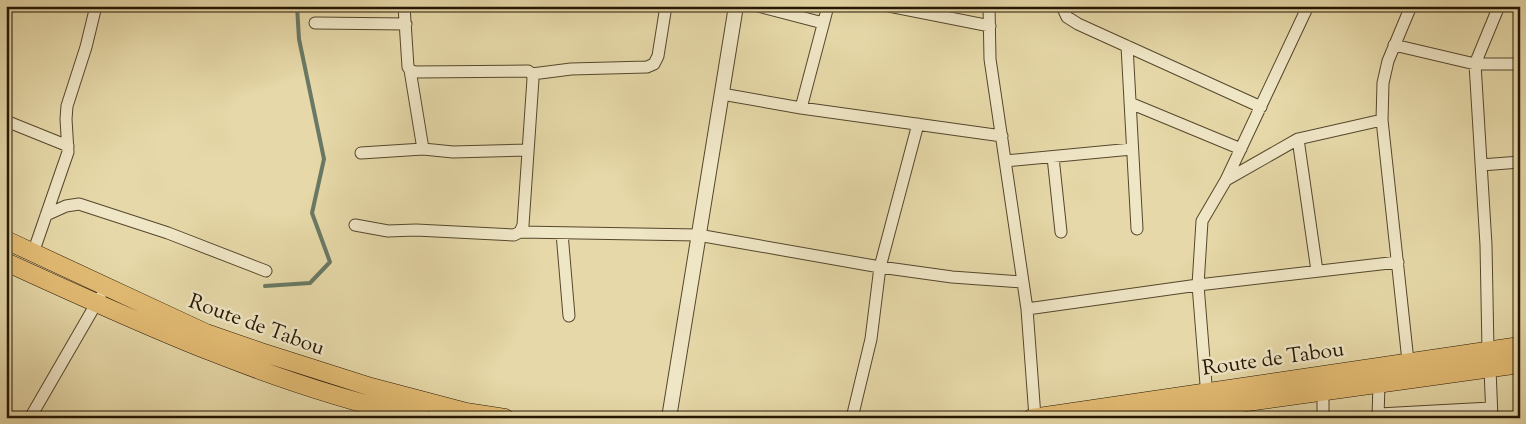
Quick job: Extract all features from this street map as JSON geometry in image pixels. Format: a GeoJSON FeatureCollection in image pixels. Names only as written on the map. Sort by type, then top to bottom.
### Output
{"type":"FeatureCollection","features":[{"type":"Feature","properties":{"kind":"main road","name":"Route de Tabou"},"geometry":{"type":"LineString","coordinates":[[6,240],[33,253],[102,294],[140,322],[252,368],[310,389],[384,414],[422,418]]}},
{"type":"Feature","properties":{"kind":"main road","name":"Route de Tabou"},"geometry":{"type":"LineString","coordinates":[[6,262],[102,294],[258,351],[371,386],[466,412],[505,418]]}},
{"type":"Feature","properties":{"kind":"main road","name":"Route de Tabou"},"geometry":{"type":"LineString","coordinates":[[1132,418],[1207,399],[1408,361],[1520,346]]}},
{"type":"Feature","properties":{"kind":"main road","name":"Route de Tabou"},"geometry":{"type":"LineString","coordinates":[[1034,418],[1207,399],[1323,391],[1520,364]]}},
{"type":"Feature","properties":{"kind":"street"},"geometry":{"type":"LineString","coordinates":[[33,253],[68,152],[67,106],[86,47],[96,6]]}},
{"type":"Feature","properties":{"kind":"street"},"geometry":{"type":"LineString","coordinates":[[404,6],[408,67],[423,149]]}},
{"type":"Feature","properties":{"kind":"street"},"geometry":{"type":"LineString","coordinates":[[410,70],[414,72],[528,71],[532,74],[571,69],[647,67],[654,64],[658,56],[666,6]]}},
{"type":"Feature","properties":{"kind":"street"},"geometry":{"type":"LineString","coordinates":[[669,418],[736,6]]}},
{"type":"Feature","properties":{"kind":"street"},"geometry":{"type":"LineString","coordinates":[[758,6],[823,23]]}},
{"type":"Feature","properties":{"kind":"street"},"geometry":{"type":"LineString","coordinates":[[801,108],[828,6]]}},
{"type":"Feature","properties":{"kind":"street"},"geometry":{"type":"LineString","coordinates":[[889,6],[990,26]]}},
{"type":"Feature","properties":{"kind":"street"},"geometry":{"type":"LineString","coordinates":[[989,6],[990,59],[1027,309],[1034,418]]}},
{"type":"Feature","properties":{"kind":"street"},"geometry":{"type":"LineString","coordinates":[[1062,6],[1068,17],[1078,24],[1261,107]]}},
{"type":"Feature","properties":{"kind":"street"},"geometry":{"type":"LineString","coordinates":[[1207,399],[1198,285],[1202,222],[1226,180],[1308,6]]}},
{"type":"Feature","properties":{"kind":"street"},"geometry":{"type":"LineString","coordinates":[[1408,361],[1382,120],[1383,82],[1394,45],[1411,6]]}},
{"type":"Feature","properties":{"kind":"street"},"geometry":{"type":"LineString","coordinates":[[1488,350],[1486,246],[1475,64],[1499,6]]}},
{"type":"Feature","properties":{"kind":"street"},"geometry":{"type":"LineString","coordinates":[[314,23],[406,24]]}},
{"type":"Feature","properties":{"kind":"street"},"geometry":{"type":"LineString","coordinates":[[1394,45],[1475,64],[1520,64]]}},
{"type":"Feature","properties":{"kind":"street"},"geometry":{"type":"LineString","coordinates":[[1126,46],[1137,229]]}},
{"type":"Feature","properties":{"kind":"street"},"geometry":{"type":"LineString","coordinates":[[520,232],[523,225],[532,74]]}},
{"type":"Feature","properties":{"kind":"street"},"geometry":{"type":"LineString","coordinates":[[722,94],[801,108],[1002,136]]}},
{"type":"Feature","properties":{"kind":"street"},"geometry":{"type":"LineString","coordinates":[[1130,103],[1241,149]]}},
{"type":"Feature","properties":{"kind":"street"},"geometry":{"type":"LineString","coordinates":[[1226,180],[1298,139],[1382,120]]}},
{"type":"Feature","properties":{"kind":"street"},"geometry":{"type":"LineString","coordinates":[[6,121],[68,146]]}},
{"type":"Feature","properties":{"kind":"street"},"geometry":{"type":"LineString","coordinates":[[852,418],[871,340],[880,267],[918,124]]}},
{"type":"Feature","properties":{"kind":"street"},"geometry":{"type":"LineString","coordinates":[[1298,139],[1317,271]]}},
{"type":"Feature","properties":{"kind":"street"},"geometry":{"type":"LineString","coordinates":[[361,154],[423,149],[453,152],[528,150]]}},
{"type":"Feature","properties":{"kind":"street"},"geometry":{"type":"LineString","coordinates":[[1005,161],[1132,149]]}},
{"type":"Feature","properties":{"kind":"street"},"geometry":{"type":"LineString","coordinates":[[1053,157],[1061,232]]}},
{"type":"Feature","properties":{"kind":"street"},"geometry":{"type":"LineString","coordinates":[[1481,165],[1520,162]]}},
{"type":"Feature","properties":{"kind":"street"},"geometry":{"type":"LineString","coordinates":[[46,215],[66,206],[79,204],[168,233],[266,272]]}},
{"type":"Feature","properties":{"kind":"street"},"geometry":{"type":"LineString","coordinates":[[355,225],[388,232],[416,230],[514,235],[520,232],[698,235],[880,267],[1023,282]]}},
{"type":"Feature","properties":{"kind":"street"},"geometry":{"type":"LineString","coordinates":[[562,233],[569,316]]}},
{"type":"Feature","properties":{"kind":"street"},"geometry":{"type":"LineString","coordinates":[[1027,309],[1198,285],[1398,262]]}},
{"type":"Feature","properties":{"kind":"street"},"geometry":{"type":"LineString","coordinates":[[30,418],[102,294]]}},
{"type":"Feature","properties":{"kind":"street"},"geometry":{"type":"LineString","coordinates":[[1379,383],[1378,416],[1491,413],[1490,369]]}},
{"type":"Feature","properties":{"kind":"street"},"geometry":{"type":"LineString","coordinates":[[1323,391],[1323,418]]}},
{"type":"Feature","properties":{"kind":"waterway"},"geometry":{"type":"LineString","coordinates":[[265,286],[310,283],[330,262],[312,213],[324,159],[299,39],[297,6]]}}]}
